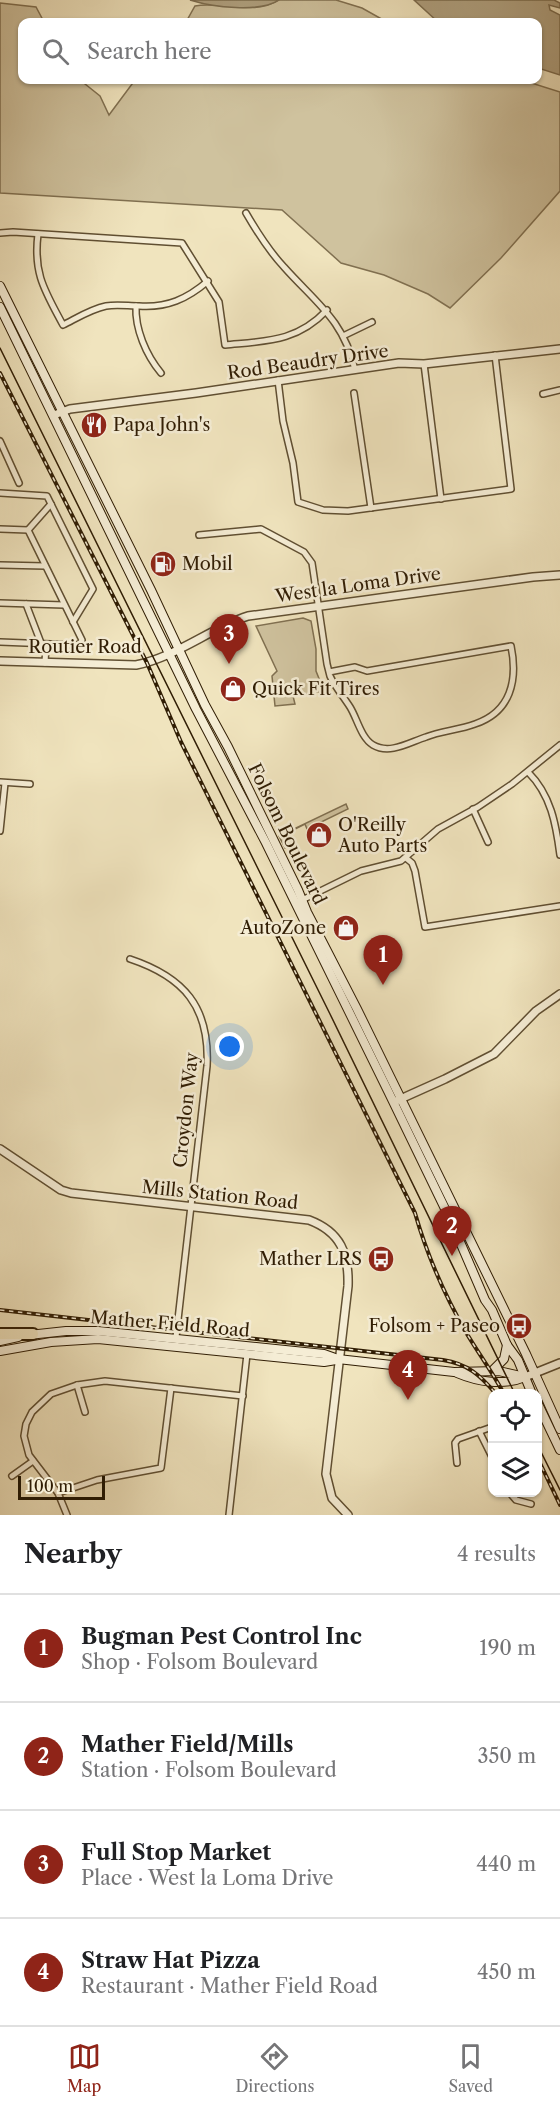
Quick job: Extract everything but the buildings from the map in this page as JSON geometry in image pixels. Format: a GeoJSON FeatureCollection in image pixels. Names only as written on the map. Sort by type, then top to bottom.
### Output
{"type":"FeatureCollection","features":[{"type":"Feature","properties":{"kind":"highway"},"geometry":{"type":"LineString","coordinates":[[0,1334],[33,1334]]}},
{"type":"Feature","properties":{"kind":"main road","name":"Folsom Boulevard"},"geometry":{"type":"LineString","coordinates":[[0,286],[107,525],[169,654],[401,1098],[560,1429]]}},
{"type":"Feature","properties":{"kind":"main road","name":"Folsom Boulevard"},"geometry":{"type":"LineString","coordinates":[[0,307],[133,555],[205,705],[237,764],[299,902],[451,1221],[485,1300],[492,1310],[507,1345],[518,1360],[530,1389]]}},
{"type":"Feature","properties":{"kind":"main road"},"geometry":{"type":"LineString","coordinates":[[107,525],[113,529],[124,548],[133,555]]}},
{"type":"Feature","properties":{"kind":"main road"},"geometry":{"type":"LineString","coordinates":[[210,736],[230,763],[237,764]]}},
{"type":"Feature","properties":{"kind":"main road","name":"Mather Field Road"},"geometry":{"type":"LineString","coordinates":[[0,1341],[33,1334],[98,1331],[176,1337],[324,1354],[338,1359],[454,1372],[492,1371],[525,1377]]}},
{"type":"Feature","properties":{"kind":"main road"},"geometry":{"type":"LineString","coordinates":[[105,1340],[112,1336],[164,1341],[176,1337]]}},
{"type":"Feature","properties":{"kind":"main road","name":"Mather Field Road"},"geometry":{"type":"LineString","coordinates":[[0,1351],[51,1342],[105,1340],[324,1362],[338,1359]]}},
{"type":"Feature","properties":{"kind":"main road"},"geometry":{"type":"LineString","coordinates":[[492,1371],[504,1359],[507,1345]]}},
{"type":"Feature","properties":{"kind":"main road","name":"Mather Field Road"},"geometry":{"type":"LineString","coordinates":[[454,1372],[469,1378],[498,1383],[512,1382],[525,1377]]}},
{"type":"Feature","properties":{"kind":"main road"},"geometry":{"type":"LineString","coordinates":[[542,1414],[560,1450]]}},
{"type":"Feature","properties":{"kind":"street"},"geometry":{"type":"LineString","coordinates":[[246,213],[283,267],[327,310],[343,336],[355,370]]}},
{"type":"Feature","properties":{"kind":"street"},"geometry":{"type":"LineString","coordinates":[[0,233],[183,243],[219,302],[225,345],[280,339],[294,335],[312,325],[327,310]]}},
{"type":"Feature","properties":{"kind":"street"},"geometry":{"type":"LineString","coordinates":[[38,234],[36,253],[39,278],[63,325],[100,308],[117,305],[151,307],[174,303],[189,296],[208,281]]}},
{"type":"Feature","properties":{"kind":"street"},"geometry":{"type":"LineString","coordinates":[[136,306],[136,323],[140,336],[160,373]]}},
{"type":"Feature","properties":{"kind":"street"},"geometry":{"type":"LineString","coordinates":[[343,336],[372,322]]}},
{"type":"Feature","properties":{"kind":"street","name":"Rod Beaudry Drive"},"geometry":{"type":"LineString","coordinates":[[57,413],[399,363],[424,364],[560,349]]}},
{"type":"Feature","properties":{"kind":"street"},"geometry":{"type":"LineString","coordinates":[[278,380],[298,502],[333,511],[371,508],[511,489],[495,355]]}},
{"type":"Feature","properties":{"kind":"street"},"geometry":{"type":"LineString","coordinates":[[424,364],[441,499]]}},
{"type":"Feature","properties":{"kind":"street"},"geometry":{"type":"LineString","coordinates":[[543,394],[560,390]]}},
{"type":"Feature","properties":{"kind":"street"},"geometry":{"type":"LineString","coordinates":[[354,393],[371,508]]}},
{"type":"Feature","properties":{"kind":"street"},"geometry":{"type":"LineString","coordinates":[[0,441],[19,483]]}},
{"type":"Feature","properties":{"kind":"street"},"geometry":{"type":"LineString","coordinates":[[0,493],[47,496],[93,589],[73,622]]}},
{"type":"Feature","properties":{"kind":"street"},"geometry":{"type":"LineString","coordinates":[[28,530],[51,504]]}},
{"type":"Feature","properties":{"kind":"street"},"geometry":{"type":"LineString","coordinates":[[0,529],[28,530]]}},
{"type":"Feature","properties":{"kind":"street"},"geometry":{"type":"LineString","coordinates":[[199,535],[261,529],[304,552],[312,563],[329,672],[366,739],[372,745],[380,748],[406,747],[425,737],[476,724],[488,718],[501,706],[510,692],[515,664],[511,646],[367,671],[355,667],[329,672]]}},
{"type":"Feature","properties":{"kind":"street"},"geometry":{"type":"LineString","coordinates":[[0,642],[80,644],[82,638],[28,530]]}},
{"type":"Feature","properties":{"kind":"street"},"geometry":{"type":"LineString","coordinates":[[0,565],[45,566]]}},
{"type":"Feature","properties":{"kind":"street","name":"West la Loma Drive"},"geometry":{"type":"LineString","coordinates":[[169,654],[219,627],[248,616],[560,575]]}},
{"type":"Feature","properties":{"kind":"street"},"geometry":{"type":"LineString","coordinates":[[0,603],[64,605]]}},
{"type":"Feature","properties":{"kind":"street"},"geometry":{"type":"LineString","coordinates":[[26,604],[44,644],[45,663]]}},
{"type":"Feature","properties":{"kind":"street","name":"Routier Road"},"geometry":{"type":"LineString","coordinates":[[0,661],[136,665],[169,654]]}},
{"type":"Feature","properties":{"kind":"street"},"geometry":{"type":"LineString","coordinates":[[299,902],[361,872],[393,865],[406,858],[438,829],[473,809],[528,772],[560,745]]}},
{"type":"Feature","properties":{"kind":"street"},"geometry":{"type":"LineString","coordinates":[[528,772],[535,778],[553,813],[560,855]]}},
{"type":"Feature","properties":{"kind":"street"},"geometry":{"type":"LineString","coordinates":[[0,831],[3,783],[30,784]]}},
{"type":"Feature","properties":{"kind":"street"},"geometry":{"type":"LineString","coordinates":[[473,809],[488,842]]}},
{"type":"Feature","properties":{"kind":"street"},"geometry":{"type":"LineString","coordinates":[[406,858],[412,863],[415,871],[425,927],[560,906]]}},
{"type":"Feature","properties":{"kind":"street","name":"Croydon Way"},"geometry":{"type":"LineString","coordinates":[[130,959],[155,968],[183,988],[195,1003],[205,1026],[207,1066],[176,1337]]}},
{"type":"Feature","properties":{"kind":"street"},"geometry":{"type":"LineString","coordinates":[[393,1102],[494,1054],[536,1011],[560,994]]}},
{"type":"Feature","properties":{"kind":"street","name":"Mills Station Road"},"geometry":{"type":"LineString","coordinates":[[0,1149],[61,1190],[309,1220],[330,1232],[344,1251],[348,1270],[342,1348],[338,1359],[326,1474],[332,1498],[348,1515]]}},
{"type":"Feature","properties":{"kind":"street"},"geometry":{"type":"LineString","coordinates":[[229,1515],[247,1354]]}},
{"type":"Feature","properties":{"kind":"street"},"geometry":{"type":"LineString","coordinates":[[525,1377],[560,1363]]}},
{"type":"Feature","properties":{"kind":"street"},"geometry":{"type":"LineString","coordinates":[[67,1515],[58,1493],[33,1461],[26,1448],[24,1436],[26,1424],[32,1412],[51,1394],[76,1385],[105,1381],[243,1396]]}},
{"type":"Feature","properties":{"kind":"street"},"geometry":{"type":"LineString","coordinates":[[76,1385],[84,1412]]}},
{"type":"Feature","properties":{"kind":"street"},"geometry":{"type":"LineString","coordinates":[[58,1493],[97,1480],[161,1468],[171,1388]]}},
{"type":"Feature","properties":{"kind":"street"},"geometry":{"type":"LineString","coordinates":[[456,1463],[454,1443],[458,1439],[488,1428]]}},
{"type":"Feature","properties":{"kind":"street"},"geometry":{"type":"LineString","coordinates":[[479,1431],[488,1449]]}},
{"type":"Feature","properties":{"kind":"street"},"geometry":{"type":"LineString","coordinates":[[12,1476],[33,1461]]}},
{"type":"Feature","properties":{"kind":"street"},"geometry":{"type":"LineString","coordinates":[[513,1497],[516,1500],[531,1504]]}},
{"type":"Feature","properties":{"kind":"shaded area"},"geometry":{"type":"Polygon","coordinates":[[[190,0],[279,0],[271,4],[236,8],[190,0]]]}},
{"type":"Feature","properties":{"kind":"shaded area"},"geometry":{"type":"Polygon","coordinates":[[[279,0],[336,0],[362,8],[380,18],[188,18],[195,6],[249,8],[270,5],[279,0]]]}},
{"type":"Feature","properties":{"kind":"shaded area"},"geometry":{"type":"Polygon","coordinates":[[[414,0],[554,0],[560,3],[560,8],[549,5],[550,10],[560,15],[560,75],[542,69],[542,18],[434,18],[414,0]]]}},
{"type":"Feature","properties":{"kind":"shaded area"},"geometry":{"type":"Polygon","coordinates":[[[0,3],[36,7],[42,18],[18,18],[18,84],[85,84],[100,96],[109,115],[132,84],[535,84],[560,92],[560,191],[501,258],[450,308],[428,294],[384,275],[341,263],[282,210],[0,193],[0,3]]]}},
{"type":"Feature","properties":{"kind":"shaded area"},"geometry":{"type":"Polygon","coordinates":[[[303,618],[311,621],[316,649],[316,671],[324,691],[293,696],[295,704],[275,706],[272,676],[277,671],[256,626],[303,618]]]}},
{"type":"Feature","properties":{"kind":"shaded area"},"geometry":{"type":"Polygon","coordinates":[[[346,804],[348,809],[307,829],[305,824],[289,832],[285,837],[288,846],[285,848],[279,836],[346,804]]]}},
{"type":"Feature","properties":{"kind":"tram line"},"geometry":{"type":"LineString","coordinates":[[0,348],[330,1014],[513,1389]]}},
{"type":"Feature","properties":{"kind":"tram line"},"geometry":{"type":"LineString","coordinates":[[542,1454],[560,1490]]}},
{"type":"Feature","properties":{"kind":"railway"},"geometry":{"type":"LineString","coordinates":[[0,373],[147,663],[181,742],[415,1213],[431,1260],[451,1305],[501,1389]]}},
{"type":"Feature","properties":{"kind":"railway"},"geometry":{"type":"LineString","coordinates":[[0,1310],[443,1360],[460,1364],[473,1371],[491,1389]]}},
{"type":"Feature","properties":{"kind":"railway"},"geometry":{"type":"LineString","coordinates":[[542,1467],[560,1505]]}},
{"type":"Feature","properties":{"kind":"place","name":"Papa John's"},"geometry":{"type":"Point","coordinates":[94,425]}},
{"type":"Feature","properties":{"kind":"place","name":"Mobil"},"geometry":{"type":"Point","coordinates":[163,564]}},
{"type":"Feature","properties":{"kind":"place","name":"Full Stop Market"},"geometry":{"type":"Point","coordinates":[229,664]}},
{"type":"Feature","properties":{"kind":"place","name":"Quick Fit Tires"},"geometry":{"type":"Point","coordinates":[233,689]}},
{"type":"Feature","properties":{"kind":"place","name":"O'Reilly Auto Parts"},"geometry":{"type":"Point","coordinates":[319,835]}},
{"type":"Feature","properties":{"kind":"place","name":"AutoZone"},"geometry":{"type":"Point","coordinates":[346,928]}},
{"type":"Feature","properties":{"kind":"place","name":"Bugman Pest Control Inc"},"geometry":{"type":"Point","coordinates":[383,985]}},
{"type":"Feature","properties":{"kind":"place","name":"Mather Field/Mills"},"geometry":{"type":"Point","coordinates":[452,1256]}},
{"type":"Feature","properties":{"kind":"place","name":"Mather LRS"},"geometry":{"type":"Point","coordinates":[381,1259]}},
{"type":"Feature","properties":{"kind":"place","name":"Folsom + Paseo"},"geometry":{"type":"Point","coordinates":[519,1326]}},
{"type":"Feature","properties":{"kind":"place","name":"Straw Hat Pizza"},"geometry":{"type":"Point","coordinates":[408,1400]}}]}
